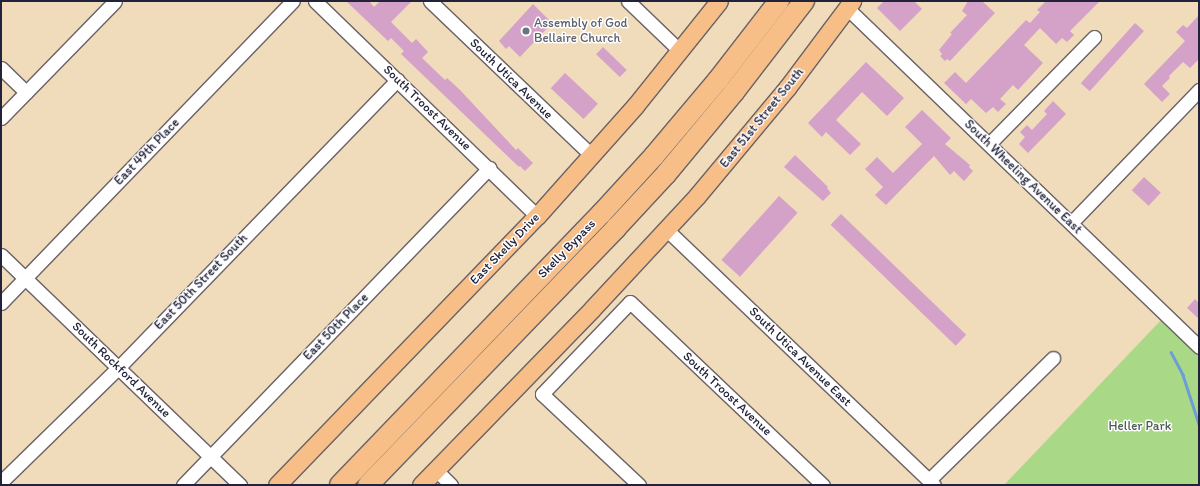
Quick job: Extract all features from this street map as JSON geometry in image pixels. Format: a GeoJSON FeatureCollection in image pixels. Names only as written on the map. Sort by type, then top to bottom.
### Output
{"type":"FeatureCollection","features":[{"type":"Feature","properties":{"kind":"highway","name":"Skelly Bypass"},"geometry":{"type":"LineString","coordinates":[[340,485],[649,162],[718,80],[779,1]]}},
{"type":"Feature","properties":{"kind":"highway","name":"Skelly Bypass"},"geometry":{"type":"LineString","coordinates":[[368,485],[616,228],[666,174],[734,92],[804,1]]}},
{"type":"Feature","properties":{"kind":"main road","name":"East Skelly Drive"},"geometry":{"type":"LineString","coordinates":[[277,485],[537,216],[592,156],[680,51],[719,1]]}},
{"type":"Feature","properties":{"kind":"main road","name":"East 51st Street South"},"geometry":{"type":"LineString","coordinates":[[666,230],[750,134],[849,4]]}},
{"type":"Feature","properties":{"kind":"main road"},"geometry":{"type":"LineString","coordinates":[[421,485],[666,230]]}},
{"type":"Feature","properties":{"kind":"street"},"geometry":{"type":"LineString","coordinates":[[1,118],[115,1]]}},
{"type":"Feature","properties":{"kind":"street","name":"East 49th Place"},"geometry":{"type":"LineString","coordinates":[[1,303],[293,1]]}},
{"type":"Feature","properties":{"kind":"street","name":"South Troost Avenue"},"geometry":{"type":"LineString","coordinates":[[315,1],[537,216]]}},
{"type":"Feature","properties":{"kind":"street","name":"South Utica Avenue"},"geometry":{"type":"LineString","coordinates":[[430,1],[592,156]]}},
{"type":"Feature","properties":{"kind":"street"},"geometry":{"type":"LineString","coordinates":[[628,1],[680,51]]}},
{"type":"Feature","properties":{"kind":"street","name":"South Wheeling Avenue East"},"geometry":{"type":"LineString","coordinates":[[849,4],[989,144],[1199,347]]}},
{"type":"Feature","properties":{"kind":"street"},"geometry":{"type":"LineString","coordinates":[[989,144],[1094,37]]}},
{"type":"Feature","properties":{"kind":"street"},"geometry":{"type":"LineString","coordinates":[[1,68],[26,92]]}},
{"type":"Feature","properties":{"kind":"street","name":"East 50th Street South"},"geometry":{"type":"LineString","coordinates":[[1,482],[119,367],[397,80]]}},
{"type":"Feature","properties":{"kind":"street"},"geometry":{"type":"LineString","coordinates":[[1071,224],[1199,90]]}},
{"type":"Feature","properties":{"kind":"street","name":"East 50th Place"},"geometry":{"type":"LineString","coordinates":[[183,485],[489,168]]}},
{"type":"Feature","properties":{"kind":"street","name":"South Utica Avenue East"},"geometry":{"type":"LineString","coordinates":[[666,230],[932,483]]}},
{"type":"Feature","properties":{"kind":"street","name":"South Rockford Avenue"},"geometry":{"type":"LineString","coordinates":[[1,255],[240,485]]}},
{"type":"Feature","properties":{"kind":"street","name":"South Troost Avenue"},"geometry":{"type":"LineString","coordinates":[[639,485],[542,394],[630,302],[823,485]]}},
{"type":"Feature","properties":{"kind":"street"},"geometry":{"type":"LineString","coordinates":[[932,483],[1053,358]]}},
{"type":"Feature","properties":{"kind":"street"},"geometry":{"type":"LineString","coordinates":[[436,470],[451,485]]}},
{"type":"Feature","properties":{"kind":"green space","name":"Heller Park"},"geometry":{"type":"Polygon","coordinates":[[[1163,318],[1199,352],[1199,485],[1004,485],[1163,318]]]}},
{"type":"Feature","properties":{"kind":"building"},"geometry":{"type":"Polygon","coordinates":[[[346,1],[369,1],[374,7],[380,1],[412,1],[391,22],[412,43],[416,39],[428,52],[422,58],[445,80],[447,78],[460,90],[516,150],[518,148],[533,163],[525,171],[520,166],[519,167],[401,54],[404,51],[391,38],[388,41],[346,1]]]}},
{"type":"Feature","properties":{"kind":"building"},"geometry":{"type":"Polygon","coordinates":[[[884,1],[914,1],[922,9],[900,31],[877,8],[884,1]]]}},
{"type":"Feature","properties":{"kind":"building"},"geometry":{"type":"Polygon","coordinates":[[[968,1],[982,1],[995,13],[950,61],[947,59],[945,61],[940,56],[942,54],[939,50],[952,34],[950,33],[967,15],[962,11],[968,1]]]}},
{"type":"Feature","properties":{"kind":"building"},"geometry":{"type":"Polygon","coordinates":[[[1046,1],[1100,1],[1070,31],[1074,35],[1067,42],[1062,38],[1056,44],[1040,28],[1024,45],[1043,63],[1018,90],[1013,85],[1000,99],[1006,104],[998,112],[993,107],[986,113],[971,99],[966,104],[944,83],[955,72],[966,83],[1026,20],[1030,23],[1040,12],[1037,10],[1046,1]]]}},
{"type":"Feature","properties":{"kind":"building","name":"Assembly of God Bellaire Church"},"geometry":{"type":"Polygon","coordinates":[[[533,4],[552,23],[520,57],[509,46],[506,49],[499,41],[533,4]]]}},
{"type":"Feature","properties":{"kind":"building"},"geometry":{"type":"Polygon","coordinates":[[[1199,15],[1199,59],[1190,68],[1183,62],[1169,76],[1170,78],[1162,86],[1170,94],[1162,102],[1144,84],[1185,41],[1176,32],[1183,25],[1187,28],[1199,15]]]}},
{"type":"Feature","properties":{"kind":"building"},"geometry":{"type":"Polygon","coordinates":[[[1135,23],[1144,31],[1090,91],[1081,83],[1135,23]]]}},
{"type":"Feature","properties":{"kind":"building"},"geometry":{"type":"Polygon","coordinates":[[[603,47],[627,70],[620,77],[596,54],[603,47]]]}},
{"type":"Feature","properties":{"kind":"building"},"geometry":{"type":"Polygon","coordinates":[[[866,62],[904,98],[887,116],[862,92],[836,120],[861,144],[850,155],[826,132],[822,137],[808,123],[866,62]]]}},
{"type":"Feature","properties":{"kind":"building"},"geometry":{"type":"Polygon","coordinates":[[[565,73],[598,104],[584,119],[551,88],[565,73]]]}},
{"type":"Feature","properties":{"kind":"building"},"geometry":{"type":"Polygon","coordinates":[[[1053,101],[1066,114],[1028,153],[1019,144],[1025,137],[1020,132],[1027,125],[1032,130],[1047,114],[1044,111],[1053,101]]]}},
{"type":"Feature","properties":{"kind":"building"},"geometry":{"type":"Polygon","coordinates":[[[922,110],[951,138],[945,144],[970,165],[969,167],[973,171],[964,181],[954,171],[950,175],[934,156],[886,205],[875,195],[883,187],[865,169],[877,157],[893,173],[922,144],[905,127],[922,110]]]}},
{"type":"Feature","properties":{"kind":"building"},"geometry":{"type":"Polygon","coordinates":[[[795,155],[828,187],[827,188],[831,193],[823,201],[784,167],[795,155]]]}},
{"type":"Feature","properties":{"kind":"building"},"geometry":{"type":"Polygon","coordinates":[[[1144,177],[1161,193],[1149,206],[1132,190],[1144,177]]]}},
{"type":"Feature","properties":{"kind":"building"},"geometry":{"type":"Polygon","coordinates":[[[779,196],[798,213],[740,277],[721,260],[779,196]]]}},
{"type":"Feature","properties":{"kind":"building"},"geometry":{"type":"Polygon","coordinates":[[[841,214],[966,335],[956,346],[831,225],[841,214]]]}},
{"type":"Feature","properties":{"kind":"building"},"geometry":{"type":"Polygon","coordinates":[[[1195,299],[1199,303],[1199,319],[1187,308],[1195,299]]]}},
{"type":"Feature","properties":{"kind":"waterway"},"geometry":{"type":"LineString","coordinates":[[1171,352],[1183,375],[1199,424]]}},
{"type":"Feature","properties":{"kind":"place","name":"Assembly of God Bellaire Church"},"geometry":{"type":"Point","coordinates":[526,31]}}]}
